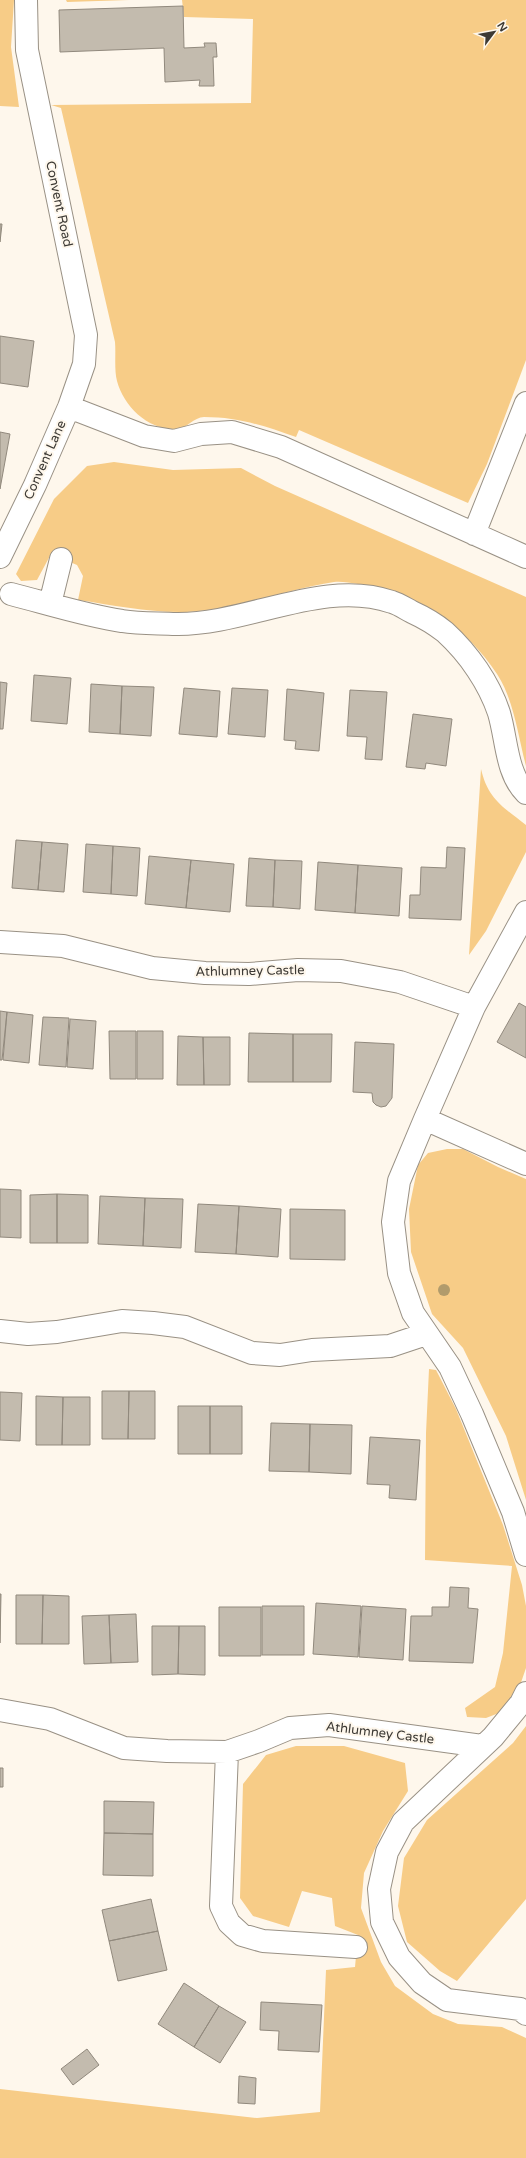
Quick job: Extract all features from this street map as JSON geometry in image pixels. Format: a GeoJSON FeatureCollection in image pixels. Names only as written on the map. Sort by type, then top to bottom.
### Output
{"type":"FeatureCollection","features":[{"type":"Feature","properties":{"kind":"street","name":"Convent Road"},"geometry":{"type":"LineString","coordinates":[[26,0],[27,50],[86,335],[84,364],[69,407]]}},
{"type":"Feature","properties":{"kind":"street"},"geometry":{"type":"LineString","coordinates":[[474,534],[526,403]]}},
{"type":"Feature","properties":{"kind":"street","name":"Convent Lane"},"geometry":{"type":"LineString","coordinates":[[0,557],[69,407]]}},
{"type":"Feature","properties":{"kind":"street"},"geometry":{"type":"LineString","coordinates":[[69,407],[144,436],[174,440],[202,434],[232,432],[281,447],[526,557]]}},
{"type":"Feature","properties":{"kind":"street"},"geometry":{"type":"LineString","coordinates":[[50,604],[61,559]]}},
{"type":"Feature","properties":{"kind":"street"},"geometry":{"type":"LineString","coordinates":[[11,594],[122,621],[178,624],[228,619],[328,596],[360,596],[392,602],[421,616],[444,632],[466,656],[486,682],[498,712],[511,767],[518,785],[526,793]]}},
{"type":"Feature","properties":{"kind":"street"},"geometry":{"type":"LineString","coordinates":[[526,912],[474,1007],[425,1119],[399,1181],[393,1222],[399,1273],[413,1313],[450,1367],[472,1414],[513,1512],[526,1555]]}},
{"type":"Feature","properties":{"kind":"street","name":"Athlumney Castle"},"geometry":{"type":"LineString","coordinates":[[0,942],[62,946],[152,968],[205,973],[249,974],[298,970],[341,971],[400,982],[474,1007]]}},
{"type":"Feature","properties":{"kind":"street"},"geometry":{"type":"LineString","coordinates":[[425,1119],[526,1164]]}},
{"type":"Feature","properties":{"kind":"street"},"geometry":{"type":"LineString","coordinates":[[0,1331],[28,1334],[57,1332],[122,1321],[153,1323],[186,1327],[252,1353],[280,1355],[312,1350],[390,1346],[426,1334]]}},
{"type":"Feature","properties":{"kind":"street"},"geometry":{"type":"LineString","coordinates":[[526,1693],[521,1703],[482,1746],[403,1822],[387,1852],[379,1889],[382,1922],[399,1956],[422,1983],[447,2000],[520,2008],[526,2014]]}},
{"type":"Feature","properties":{"kind":"street","name":"Athlumney Castle"},"geometry":{"type":"LineString","coordinates":[[0,1710],[50,1719],[124,1748],[167,1752],[227,1752],[290,1728],[329,1725],[482,1746]]}},
{"type":"Feature","properties":{"kind":"street"},"geometry":{"type":"LineString","coordinates":[[227,1752],[221,1906],[229,1923],[242,1935],[263,1941],[356,1947]]}},
{"type":"Feature","properties":{"kind":"shaded area"},"geometry":{"type":"Polygon","coordinates":[[[0,0],[14,0],[11,47],[19,107],[0,106],[0,0]]]}},
{"type":"Feature","properties":{"kind":"shaded area"},"geometry":{"type":"Polygon","coordinates":[[[66,0],[129,0],[67,2],[66,0]]]}},
{"type":"Feature","properties":{"kind":"shaded area"},"geometry":{"type":"Polygon","coordinates":[[[182,0],[526,0],[526,360],[487,464],[468,503],[299,430],[296,437],[240,420],[217,417],[204,417],[197,419],[184,427],[167,429],[148,422],[139,416],[125,400],[117,381],[115,342],[61,108],[51,105],[251,103],[253,19],[184,17],[182,0]]]}},
{"type":"Feature","properties":{"kind":"shaded area"},"geometry":{"type":"Polygon","coordinates":[[[114,462],[173,470],[241,468],[275,486],[526,597],[526,766],[512,707],[503,684],[497,674],[470,641],[454,626],[437,613],[418,602],[399,594],[379,587],[337,582],[223,608],[186,612],[145,610],[78,600],[83,576],[77,565],[51,554],[37,580],[21,581],[16,574],[54,499],[87,466],[114,462]]]}},
{"type":"Feature","properties":{"kind":"shaded area"},"geometry":{"type":"Polygon","coordinates":[[[481,769],[492,795],[498,802],[526,825],[526,852],[486,931],[469,955],[481,769]]]}},
{"type":"Feature","properties":{"kind":"shaded area"},"geometry":{"type":"Polygon","coordinates":[[[447,1149],[463,1149],[498,1167],[526,1179],[526,1500],[506,1436],[463,1348],[432,1314],[411,1252],[409,1209],[418,1165],[428,1153],[447,1149]]]}},
{"type":"Feature","properties":{"kind":"shaded area"},"geometry":{"type":"Polygon","coordinates":[[[429,1369],[436,1370],[456,1409],[503,1525],[522,1585],[526,1606],[526,1668],[517,1694],[504,1711],[486,1718],[467,1717],[465,1708],[495,1687],[503,1653],[512,1566],[425,1560],[426,1433],[429,1369]]]}},
{"type":"Feature","properties":{"kind":"shaded area"},"geometry":{"type":"Polygon","coordinates":[[[526,1726],[526,1899],[457,1981],[440,1971],[407,1942],[398,1906],[404,1858],[427,1820],[513,1743],[526,1726]]]}},
{"type":"Feature","properties":{"kind":"shaded area"},"geometry":{"type":"Polygon","coordinates":[[[296,1746],[344,1746],[405,1763],[408,1791],[383,1831],[364,1873],[361,1908],[381,1962],[395,1986],[433,2014],[458,2024],[502,2027],[526,2038],[526,2158],[0,2158],[0,2089],[257,2118],[320,2112],[326,1970],[355,1967],[358,1935],[335,1926],[332,1898],[302,1891],[289,1927],[253,1916],[240,1898],[243,1784],[266,1755],[296,1746]]]}},
{"type":"Feature","properties":{"kind":"building"},"geometry":{"type":"Polygon","coordinates":[[[183,6],[184,48],[205,47],[204,43],[216,43],[217,57],[213,57],[214,86],[199,86],[200,80],[165,82],[164,48],[60,52],[59,10],[183,6]]]}},
{"type":"Feature","properties":{"kind":"building"},"geometry":{"type":"Polygon","coordinates":[[[0,224],[2,224],[0,242],[0,224]]]}},
{"type":"Feature","properties":{"kind":"building"},"geometry":{"type":"Polygon","coordinates":[[[0,336],[34,341],[28,387],[0,383],[0,336]]]}},
{"type":"Feature","properties":{"kind":"building"},"geometry":{"type":"Polygon","coordinates":[[[0,432],[10,434],[0,489],[0,432]]]}},
{"type":"Feature","properties":{"kind":"building"},"geometry":{"type":"Polygon","coordinates":[[[34,675],[71,678],[67,724],[31,721],[34,675]]]}},
{"type":"Feature","properties":{"kind":"building"},"geometry":{"type":"Polygon","coordinates":[[[0,682],[7,683],[3,729],[0,729],[0,682]]]}},
{"type":"Feature","properties":{"kind":"building"},"geometry":{"type":"Polygon","coordinates":[[[91,684],[122,686],[120,734],[89,732],[91,684]]]}},
{"type":"Feature","properties":{"kind":"building"},"geometry":{"type":"Polygon","coordinates":[[[122,686],[154,687],[151,736],[120,734],[122,686]]]}},
{"type":"Feature","properties":{"kind":"building"},"geometry":{"type":"Polygon","coordinates":[[[184,688],[220,691],[217,737],[179,734],[184,688]]]}},
{"type":"Feature","properties":{"kind":"building"},"geometry":{"type":"Polygon","coordinates":[[[232,688],[268,690],[265,737],[228,734],[232,688]]]}},
{"type":"Feature","properties":{"kind":"building"},"geometry":{"type":"Polygon","coordinates":[[[287,689],[324,693],[319,751],[295,749],[296,741],[284,740],[287,689]]]}},
{"type":"Feature","properties":{"kind":"building"},"geometry":{"type":"Polygon","coordinates":[[[350,690],[387,692],[382,760],[365,759],[367,737],[347,736],[350,690]]]}},
{"type":"Feature","properties":{"kind":"building"},"geometry":{"type":"Polygon","coordinates":[[[413,714],[452,719],[446,766],[426,763],[425,769],[406,767],[413,714]]]}},
{"type":"Feature","properties":{"kind":"building"},"geometry":{"type":"Polygon","coordinates":[[[16,840],[42,842],[38,890],[12,888],[16,840]]]}},
{"type":"Feature","properties":{"kind":"building"},"geometry":{"type":"Polygon","coordinates":[[[42,842],[68,844],[64,892],[38,890],[42,842]]]}},
{"type":"Feature","properties":{"kind":"building"},"geometry":{"type":"Polygon","coordinates":[[[86,844],[113,846],[111,894],[83,892],[86,844]]]}},
{"type":"Feature","properties":{"kind":"building"},"geometry":{"type":"Polygon","coordinates":[[[113,846],[140,848],[137,896],[111,894],[113,846]]]}},
{"type":"Feature","properties":{"kind":"building"},"geometry":{"type":"Polygon","coordinates":[[[447,847],[465,848],[461,920],[409,918],[410,895],[420,895],[421,867],[446,868],[447,847]]]}},
{"type":"Feature","properties":{"kind":"building"},"geometry":{"type":"Polygon","coordinates":[[[149,856],[191,860],[186,908],[145,904],[149,856]]]}},
{"type":"Feature","properties":{"kind":"building"},"geometry":{"type":"Polygon","coordinates":[[[249,858],[275,860],[273,907],[246,906],[249,858]]]}},
{"type":"Feature","properties":{"kind":"building"},"geometry":{"type":"Polygon","coordinates":[[[191,860],[234,864],[230,912],[186,908],[191,860]]]}},
{"type":"Feature","properties":{"kind":"building"},"geometry":{"type":"Polygon","coordinates":[[[275,860],[302,861],[300,909],[273,907],[275,860]]]}},
{"type":"Feature","properties":{"kind":"building"},"geometry":{"type":"Polygon","coordinates":[[[318,862],[358,865],[355,913],[315,910],[318,862]]]}},
{"type":"Feature","properties":{"kind":"building"},"geometry":{"type":"Polygon","coordinates":[[[358,865],[402,868],[399,916],[355,913],[358,865]]]}},
{"type":"Feature","properties":{"kind":"building"},"geometry":{"type":"Polygon","coordinates":[[[519,1003],[526,1007],[526,1058],[497,1042],[519,1003]]]}},
{"type":"Feature","properties":{"kind":"building"},"geometry":{"type":"Polygon","coordinates":[[[0,1011],[7,1012],[2,1060],[0,1060],[0,1011]]]}},
{"type":"Feature","properties":{"kind":"building"},"geometry":{"type":"Polygon","coordinates":[[[7,1012],[33,1015],[29,1063],[3,1060],[7,1012]]]}},
{"type":"Feature","properties":{"kind":"building"},"geometry":{"type":"Polygon","coordinates":[[[43,1017],[69,1018],[66,1067],[39,1065],[43,1017]]]}},
{"type":"Feature","properties":{"kind":"building"},"geometry":{"type":"Polygon","coordinates":[[[70,1019],[96,1021],[93,1069],[67,1067],[70,1019]]]}},
{"type":"Feature","properties":{"kind":"building"},"geometry":{"type":"Polygon","coordinates":[[[109,1031],[136,1031],[136,1079],[110,1079],[109,1031]]]}},
{"type":"Feature","properties":{"kind":"building"},"geometry":{"type":"Polygon","coordinates":[[[137,1031],[163,1031],[163,1079],[137,1079],[137,1031]]]}},
{"type":"Feature","properties":{"kind":"building"},"geometry":{"type":"Polygon","coordinates":[[[249,1033],[293,1034],[293,1082],[248,1082],[249,1033]]]}},
{"type":"Feature","properties":{"kind":"building"},"geometry":{"type":"Polygon","coordinates":[[[293,1034],[332,1034],[331,1082],[293,1082],[293,1034]]]}},
{"type":"Feature","properties":{"kind":"building"},"geometry":{"type":"Polygon","coordinates":[[[178,1036],[203,1037],[204,1085],[177,1085],[178,1036]]]}},
{"type":"Feature","properties":{"kind":"building"},"geometry":{"type":"Polygon","coordinates":[[[203,1037],[230,1037],[230,1085],[204,1085],[203,1037]]]}},
{"type":"Feature","properties":{"kind":"building"},"geometry":{"type":"Polygon","coordinates":[[[355,1042],[394,1044],[392,1098],[386,1106],[381,1107],[376,1105],[373,1102],[372,1093],[353,1092],[355,1042]]]}},
{"type":"Feature","properties":{"kind":"building"},"geometry":{"type":"Polygon","coordinates":[[[0,1189],[21,1190],[21,1238],[0,1237],[0,1189]]]}},
{"type":"Feature","properties":{"kind":"building"},"geometry":{"type":"Polygon","coordinates":[[[57,1194],[57,1243],[30,1243],[30,1195],[57,1194]]]}},
{"type":"Feature","properties":{"kind":"building"},"geometry":{"type":"Polygon","coordinates":[[[57,1194],[88,1195],[88,1243],[57,1243],[57,1194]]]}},
{"type":"Feature","properties":{"kind":"building"},"geometry":{"type":"Polygon","coordinates":[[[100,1196],[145,1198],[143,1246],[98,1244],[100,1196]]]}},
{"type":"Feature","properties":{"kind":"building"},"geometry":{"type":"Polygon","coordinates":[[[145,1198],[183,1199],[181,1248],[143,1246],[145,1198]]]}},
{"type":"Feature","properties":{"kind":"building"},"geometry":{"type":"Polygon","coordinates":[[[198,1204],[239,1206],[236,1254],[195,1252],[198,1204]]]}},
{"type":"Feature","properties":{"kind":"building"},"geometry":{"type":"Polygon","coordinates":[[[239,1206],[281,1209],[278,1257],[236,1254],[239,1206]]]}},
{"type":"Feature","properties":{"kind":"building"},"geometry":{"type":"Polygon","coordinates":[[[290,1209],[345,1210],[345,1260],[290,1259],[290,1209]]]}},
{"type":"Feature","properties":{"kind":"building"},"geometry":{"type":"Polygon","coordinates":[[[102,1391],[129,1391],[128,1439],[102,1439],[102,1391]]]}},
{"type":"Feature","properties":{"kind":"building"},"geometry":{"type":"Polygon","coordinates":[[[129,1391],[155,1391],[155,1439],[128,1439],[129,1391]]]}},
{"type":"Feature","properties":{"kind":"building"},"geometry":{"type":"Polygon","coordinates":[[[0,1392],[22,1393],[20,1441],[0,1440],[0,1392]]]}},
{"type":"Feature","properties":{"kind":"building"},"geometry":{"type":"Polygon","coordinates":[[[36,1396],[63,1397],[62,1445],[36,1445],[36,1396]]]}},
{"type":"Feature","properties":{"kind":"building"},"geometry":{"type":"Polygon","coordinates":[[[63,1397],[90,1397],[90,1445],[62,1445],[63,1397]]]}},
{"type":"Feature","properties":{"kind":"building"},"geometry":{"type":"Polygon","coordinates":[[[178,1406],[210,1406],[210,1454],[178,1454],[178,1406]]]}},
{"type":"Feature","properties":{"kind":"building"},"geometry":{"type":"Polygon","coordinates":[[[210,1406],[242,1406],[242,1454],[210,1454],[210,1406]]]}},
{"type":"Feature","properties":{"kind":"building"},"geometry":{"type":"Polygon","coordinates":[[[271,1423],[310,1424],[309,1472],[269,1471],[271,1423]]]}},
{"type":"Feature","properties":{"kind":"building"},"geometry":{"type":"Polygon","coordinates":[[[310,1424],[352,1425],[351,1474],[309,1472],[310,1424]]]}},
{"type":"Feature","properties":{"kind":"building"},"geometry":{"type":"Polygon","coordinates":[[[370,1437],[420,1440],[416,1500],[389,1498],[390,1485],[367,1484],[370,1437]]]}},
{"type":"Feature","properties":{"kind":"building"},"geometry":{"type":"Polygon","coordinates":[[[450,1587],[469,1588],[468,1608],[478,1609],[473,1663],[409,1661],[411,1616],[432,1616],[432,1607],[449,1607],[450,1587]]]}},
{"type":"Feature","properties":{"kind":"building"},"geometry":{"type":"Polygon","coordinates":[[[0,1594],[1,1594],[0,1643],[0,1594]]]}},
{"type":"Feature","properties":{"kind":"building"},"geometry":{"type":"Polygon","coordinates":[[[16,1595],[43,1595],[42,1644],[16,1644],[16,1595]]]}},
{"type":"Feature","properties":{"kind":"building"},"geometry":{"type":"Polygon","coordinates":[[[43,1595],[69,1596],[69,1644],[42,1644],[43,1595]]]}},
{"type":"Feature","properties":{"kind":"building"},"geometry":{"type":"Polygon","coordinates":[[[316,1603],[361,1606],[358,1657],[313,1654],[316,1603]]]}},
{"type":"Feature","properties":{"kind":"building"},"geometry":{"type":"Polygon","coordinates":[[[262,1606],[304,1606],[304,1655],[262,1655],[262,1606]]]}},
{"type":"Feature","properties":{"kind":"building"},"geometry":{"type":"Polygon","coordinates":[[[362,1606],[406,1609],[403,1660],[359,1657],[362,1606]]]}},
{"type":"Feature","properties":{"kind":"building"},"geometry":{"type":"Polygon","coordinates":[[[219,1607],[261,1607],[261,1656],[219,1656],[219,1607]]]}},
{"type":"Feature","properties":{"kind":"building"},"geometry":{"type":"Polygon","coordinates":[[[136,1614],[138,1662],[111,1663],[109,1615],[136,1614]]]}},
{"type":"Feature","properties":{"kind":"building"},"geometry":{"type":"Polygon","coordinates":[[[109,1615],[111,1663],[84,1664],[82,1616],[109,1615]]]}},
{"type":"Feature","properties":{"kind":"building"},"geometry":{"type":"Polygon","coordinates":[[[152,1626],[179,1626],[178,1674],[152,1675],[152,1626]]]}},
{"type":"Feature","properties":{"kind":"building"},"geometry":{"type":"Polygon","coordinates":[[[179,1626],[205,1626],[205,1675],[178,1674],[179,1626]]]}},
{"type":"Feature","properties":{"kind":"building"},"geometry":{"type":"Polygon","coordinates":[[[0,1768],[3,1768],[3,1787],[0,1787],[0,1768]]]}},
{"type":"Feature","properties":{"kind":"building"},"geometry":{"type":"Polygon","coordinates":[[[104,1801],[154,1802],[153,1834],[104,1833],[104,1801]]]}},
{"type":"Feature","properties":{"kind":"building"},"geometry":{"type":"Polygon","coordinates":[[[104,1833],[153,1834],[153,1876],[103,1875],[104,1833]]]}},
{"type":"Feature","properties":{"kind":"building"},"geometry":{"type":"Polygon","coordinates":[[[151,1899],[158,1931],[109,1941],[102,1910],[151,1899]]]}},
{"type":"Feature","properties":{"kind":"building"},"geometry":{"type":"Polygon","coordinates":[[[158,1931],[167,1970],[118,1981],[109,1941],[158,1931]]]}},
{"type":"Feature","properties":{"kind":"building"},"geometry":{"type":"Polygon","coordinates":[[[184,1983],[219,2006],[194,2047],[158,2024],[184,1983]]]}},
{"type":"Feature","properties":{"kind":"building"},"geometry":{"type":"Polygon","coordinates":[[[261,2002],[322,2005],[319,2052],[278,2050],[279,2031],[260,2030],[261,2002]]]}},
{"type":"Feature","properties":{"kind":"building"},"geometry":{"type":"Polygon","coordinates":[[[219,2006],[246,2022],[220,2063],[194,2047],[219,2006]]]}},
{"type":"Feature","properties":{"kind":"building"},"geometry":{"type":"Polygon","coordinates":[[[87,2049],[99,2065],[73,2085],[61,2069],[87,2049]]]}},
{"type":"Feature","properties":{"kind":"building"},"geometry":{"type":"Polygon","coordinates":[[[239,2076],[256,2078],[255,2104],[238,2103],[239,2076]]]}}]}
